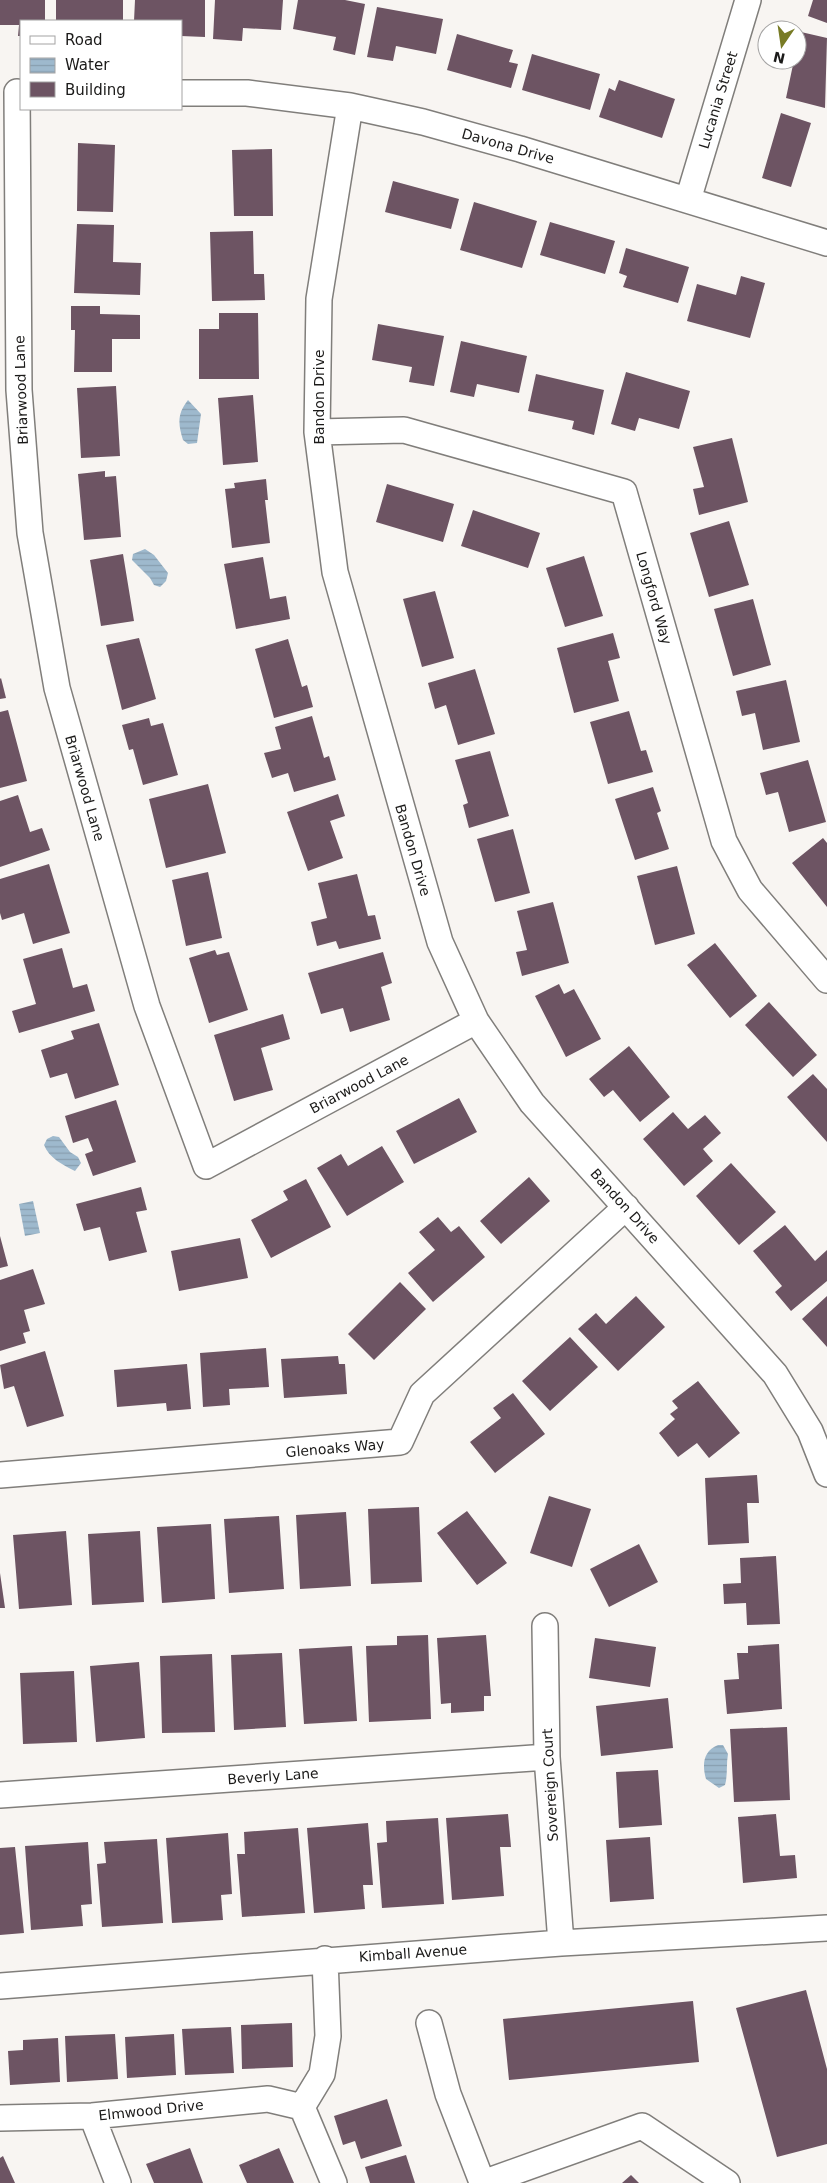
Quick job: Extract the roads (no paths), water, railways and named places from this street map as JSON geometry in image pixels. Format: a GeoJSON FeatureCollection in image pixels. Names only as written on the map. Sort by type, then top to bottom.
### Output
{"type":"FeatureCollection","features":[{"type":"Feature","properties":{"kind":"street","name":"Lucania Street"},"geometry":{"type":"LineString","coordinates":[[688,200],[748,0]]}},
{"type":"Feature","properties":{"kind":"street","name":"Briarwood Lane"},"geometry":{"type":"LineString","coordinates":[[13,92],[10,390],[30,532],[57,688],[147,1006],[206,1166],[476,1021]]}},
{"type":"Feature","properties":{"kind":"street","name":"Davona Drive"},"geometry":{"type":"LineString","coordinates":[[182,93],[247,93],[350,106],[423,122],[520,148],[827,243]]}},
{"type":"Feature","properties":{"kind":"street","name":"Bandon Drive"},"geometry":{"type":"LineString","coordinates":[[350,106],[319,299],[316,432],[335,572],[440,942],[476,1021],[532,1103],[775,1374],[810,1431],[827,1474]]}},
{"type":"Feature","properties":{"kind":"street","name":"Longford Way"},"geometry":{"type":"LineString","coordinates":[[316,432],[404,430],[624,492],[724,841],[750,890],[827,980]]}},
{"type":"Feature","properties":{"kind":"street","name":"Glenoaks Way"},"geometry":{"type":"LineString","coordinates":[[0,1475],[400,1442],[422,1394],[626,1207]]}},
{"type":"Feature","properties":{"kind":"street","name":"Sovereign Court"},"geometry":{"type":"LineString","coordinates":[[545,1626],[547,1757],[561,1943]]}},
{"type":"Feature","properties":{"kind":"street","name":"Beverly Lane"},"geometry":{"type":"LineString","coordinates":[[0,1795],[547,1757]]}},
{"type":"Feature","properties":{"kind":"street","name":"Kimball Avenue"},"geometry":{"type":"LineString","coordinates":[[0,1986],[561,1943],[827,1928]]}},
{"type":"Feature","properties":{"kind":"street"},"geometry":{"type":"LineString","coordinates":[[325,1960],[328,2036],[322,2074],[302,2107],[334,2183]]}},
{"type":"Feature","properties":{"kind":"street"},"geometry":{"type":"LineString","coordinates":[[429,2023],[448,2094],[482,2182],[642,2126],[727,2183]]}},
{"type":"Feature","properties":{"kind":"street","name":"Elmwood Drive"},"geometry":{"type":"LineString","coordinates":[[0,2118],[92,2116],[268,2099],[302,2107]]}},
{"type":"Feature","properties":{"kind":"street"},"geometry":{"type":"LineString","coordinates":[[92,2116],[118,2183]]}},
{"type":"Feature","properties":{"kind":"water"},"geometry":{"type":"Polygon","coordinates":[[[188,400],[201,414],[197,443],[188,444],[183,440],[179,424],[180,415],[188,400]]]}},
{"type":"Feature","properties":{"kind":"water"},"geometry":{"type":"Polygon","coordinates":[[[145,549],[154,555],[168,573],[166,581],[160,587],[154,585],[150,578],[132,560],[133,554],[145,549]]]}},
{"type":"Feature","properties":{"kind":"water"},"geometry":{"type":"Polygon","coordinates":[[[53,1136],[59,1137],[70,1152],[78,1157],[81,1163],[75,1171],[57,1161],[46,1150],[44,1145],[47,1139],[53,1136]]]}},
{"type":"Feature","properties":{"kind":"water"},"geometry":{"type":"Polygon","coordinates":[[[33,1201],[40,1233],[25,1236],[19,1204],[33,1201]]]}},
{"type":"Feature","properties":{"kind":"water"},"geometry":{"type":"Polygon","coordinates":[[[718,1745],[723,1745],[728,1754],[725,1785],[719,1788],[706,1779],[704,1769],[705,1759],[709,1751],[718,1745]]]}}]}
